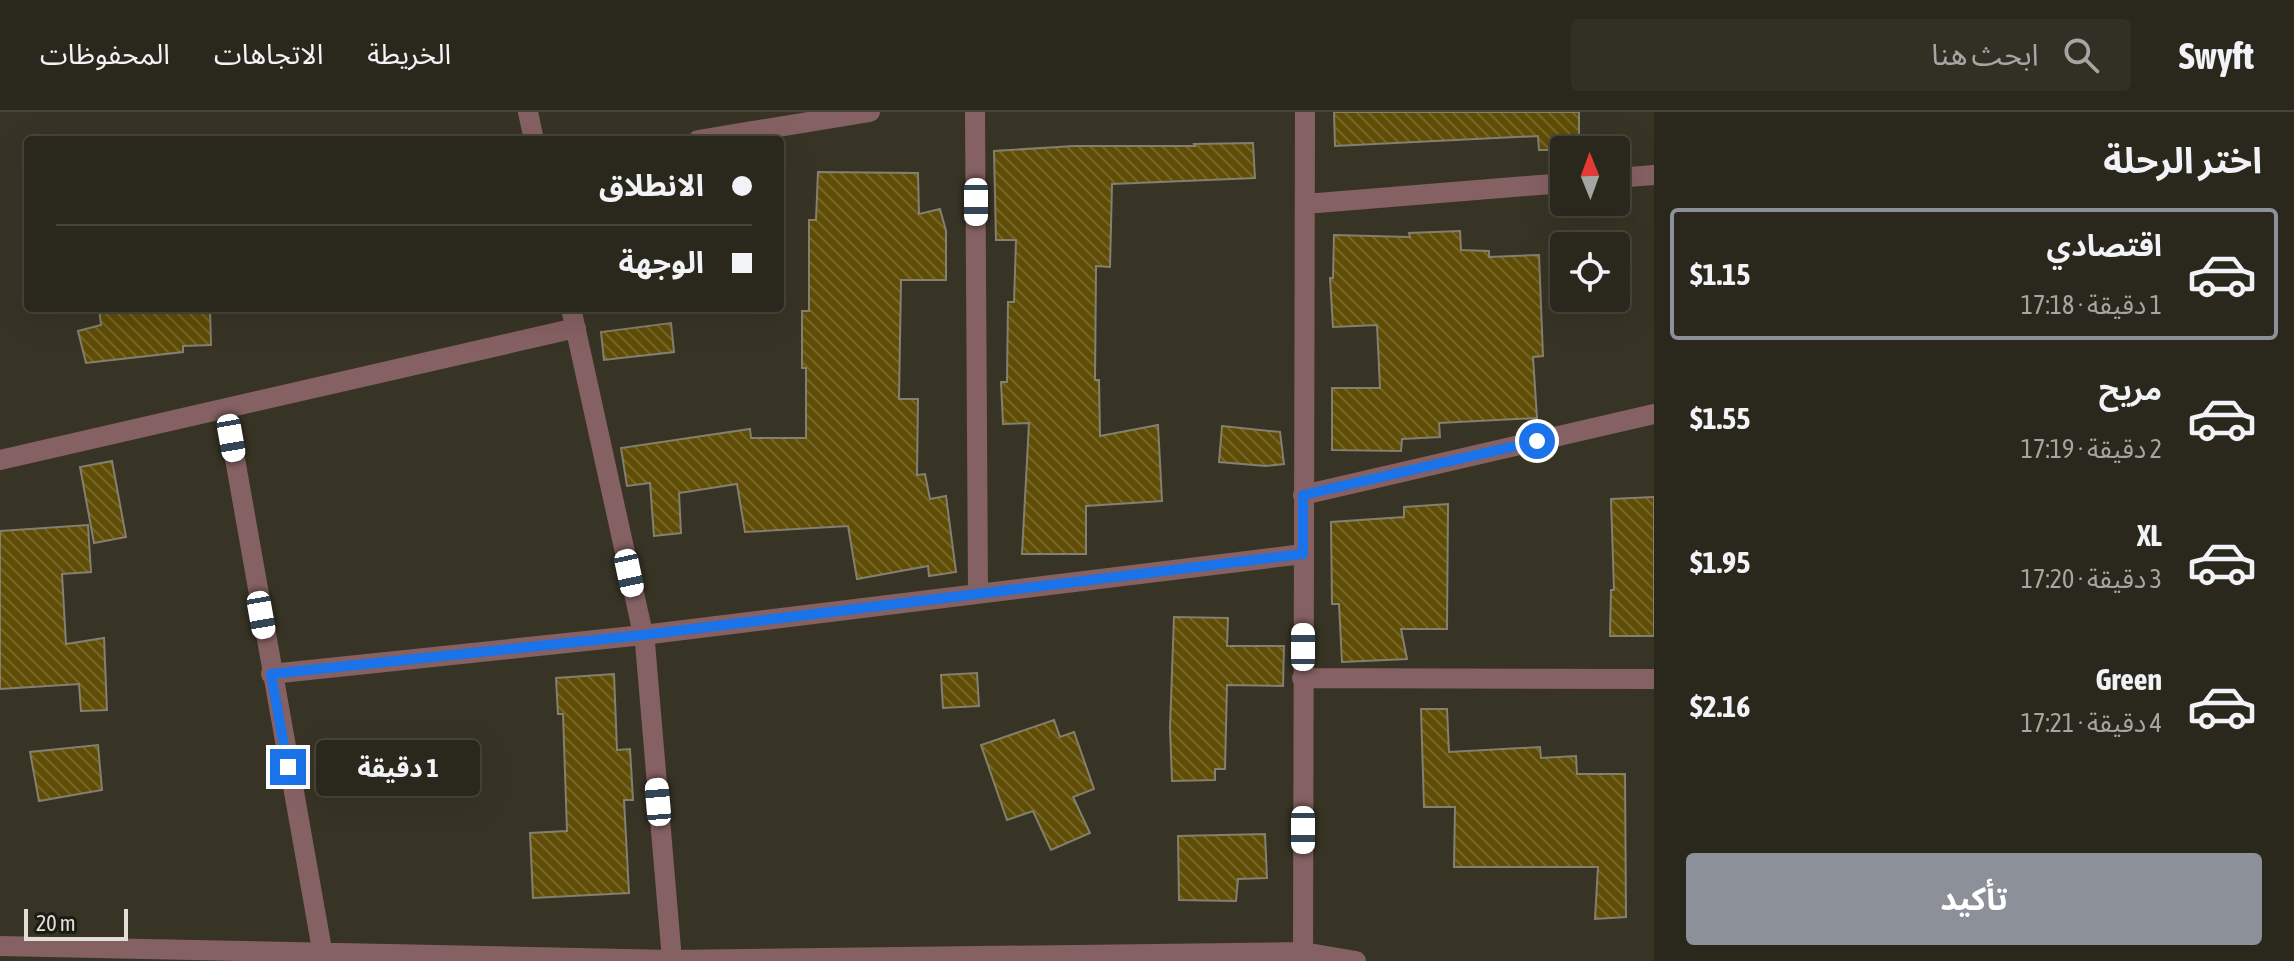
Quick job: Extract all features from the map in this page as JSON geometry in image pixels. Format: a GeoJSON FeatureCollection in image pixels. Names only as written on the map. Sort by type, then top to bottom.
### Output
{"type":"FeatureCollection","features":[{"type":"Feature","properties":{"kind":"street"},"geometry":{"type":"LineString","coordinates":[[528,112],[533,136]]}},
{"type":"Feature","properties":{"kind":"street"},"geometry":{"type":"LineString","coordinates":[[723,136],[870,112]]}},
{"type":"Feature","properties":{"kind":"street"},"geometry":{"type":"LineString","coordinates":[[975,112],[978,593]]}},
{"type":"Feature","properties":{"kind":"street"},"geometry":{"type":"LineString","coordinates":[[1303,957],[1305,112]]}},
{"type":"Feature","properties":{"kind":"street"},"geometry":{"type":"LineString","coordinates":[[1630,177],[1654,175]]}},
{"type":"Feature","properties":{"kind":"street"},"geometry":{"type":"LineString","coordinates":[[1305,204],[1550,184]]}},
{"type":"Feature","properties":{"kind":"street"},"geometry":{"type":"LineString","coordinates":[[0,460],[226,408],[573,318],[643,635],[672,960]]}},
{"type":"Feature","properties":{"kind":"street"},"geometry":{"type":"LineString","coordinates":[[226,408],[323,957]]}},
{"type":"Feature","properties":{"kind":"street"},"geometry":{"type":"LineString","coordinates":[[1303,495],[1654,414]]}},
{"type":"Feature","properties":{"kind":"street"},"geometry":{"type":"LineString","coordinates":[[271,674],[643,635],[1303,554]]}},
{"type":"Feature","properties":{"kind":"street"},"geometry":{"type":"LineString","coordinates":[[1302,678],[1654,679]]}},
{"type":"Feature","properties":{"kind":"street"},"geometry":{"type":"LineString","coordinates":[[1,948],[323,957],[672,960],[1303,957],[1356,961]]}},
{"type":"Feature","properties":{"kind":"building"},"geometry":{"type":"Polygon","coordinates":[[[1334,112],[1579,112],[1579,136],[1550,136],[1550,150],[1539,150],[1538,136],[1335,146],[1334,112]]]}},
{"type":"Feature","properties":{"kind":"building"},"geometry":{"type":"Polygon","coordinates":[[[1253,143],[1255,178],[1112,184],[1110,267],[1096,266],[1095,380],[1099,380],[1100,436],[1158,425],[1162,501],[1086,506],[1086,554],[1022,554],[1029,423],[1003,424],[1001,382],[1007,382],[1008,302],[1014,302],[1016,240],[996,240],[994,151],[1074,146],[1253,143]]]}},
{"type":"Feature","properties":{"kind":"building"},"geometry":{"type":"Polygon","coordinates":[[[818,172],[918,173],[919,214],[940,209],[946,231],[946,280],[901,280],[899,399],[918,399],[917,475],[925,474],[930,499],[946,496],[956,572],[929,576],[928,566],[857,579],[848,526],[745,532],[737,484],[679,493],[681,533],[654,536],[650,483],[627,486],[621,448],[750,429],[751,438],[806,438],[802,311],[809,311],[809,220],[816,220],[818,172]]]}},
{"type":"Feature","properties":{"kind":"building"},"geometry":{"type":"Polygon","coordinates":[[[1460,231],[1461,250],[1489,251],[1489,257],[1539,255],[1543,356],[1533,357],[1537,418],[1439,423],[1440,437],[1402,439],[1401,451],[1332,450],[1332,388],[1380,388],[1377,325],[1333,327],[1330,278],[1333,278],[1334,235],[1410,237],[1409,233],[1460,231]]]}},
{"type":"Feature","properties":{"kind":"building"},"geometry":{"type":"Polygon","coordinates":[[[99,312],[210,312],[211,345],[183,346],[183,352],[86,363],[78,331],[101,325],[99,312]]]}},
{"type":"Feature","properties":{"kind":"building"},"geometry":{"type":"Polygon","coordinates":[[[671,323],[674,352],[604,360],[601,332],[671,323]]]}},
{"type":"Feature","properties":{"kind":"building"},"geometry":{"type":"Polygon","coordinates":[[[1222,426],[1280,432],[1284,464],[1266,466],[1219,462],[1222,426]]]}},
{"type":"Feature","properties":{"kind":"building"},"geometry":{"type":"Polygon","coordinates":[[[112,461],[126,537],[94,543],[80,467],[112,461]]]}},
{"type":"Feature","properties":{"kind":"building"},"geometry":{"type":"Polygon","coordinates":[[[1654,497],[1654,636],[1610,636],[1611,590],[1614,590],[1611,499],[1654,497]]]}},
{"type":"Feature","properties":{"kind":"building"},"geometry":{"type":"Polygon","coordinates":[[[1448,504],[1447,629],[1401,629],[1407,659],[1342,662],[1339,604],[1332,604],[1331,522],[1404,517],[1404,507],[1448,504]]]}},
{"type":"Feature","properties":{"kind":"building"},"geometry":{"type":"Polygon","coordinates":[[[88,525],[91,572],[62,574],[66,644],[104,638],[107,710],[81,711],[79,684],[0,689],[0,531],[88,525]]]}},
{"type":"Feature","properties":{"kind":"building"},"geometry":{"type":"Polygon","coordinates":[[[1174,617],[1228,618],[1227,646],[1284,646],[1283,686],[1227,685],[1225,769],[1215,769],[1215,780],[1172,781],[1170,728],[1174,617]]]}},
{"type":"Feature","properties":{"kind":"building"},"geometry":{"type":"Polygon","coordinates":[[[977,673],[979,706],[943,708],[941,675],[977,673]]]}},
{"type":"Feature","properties":{"kind":"building"},"geometry":{"type":"Polygon","coordinates":[[[614,674],[617,750],[630,749],[633,800],[624,800],[629,893],[533,898],[530,833],[567,831],[563,714],[558,714],[556,678],[614,674]]]}},
{"type":"Feature","properties":{"kind":"building"},"geometry":{"type":"Polygon","coordinates":[[[1421,709],[1447,709],[1449,752],[1540,747],[1541,758],[1576,756],[1577,774],[1625,774],[1626,917],[1595,919],[1598,867],[1454,867],[1455,807],[1424,807],[1421,709]]]}},
{"type":"Feature","properties":{"kind":"building"},"geometry":{"type":"Polygon","coordinates":[[[1054,720],[1060,737],[1074,732],[1094,789],[1073,797],[1090,833],[1051,850],[1033,811],[1007,820],[981,745],[1054,720]]]}},
{"type":"Feature","properties":{"kind":"building"},"geometry":{"type":"Polygon","coordinates":[[[98,745],[102,790],[39,801],[30,752],[98,745]]]}},
{"type":"Feature","properties":{"kind":"building"},"geometry":{"type":"Polygon","coordinates":[[[1265,834],[1267,878],[1238,879],[1236,901],[1179,900],[1178,836],[1265,834]]]}},
{"type":"Feature","properties":{"kind":"route"},"geometry":{"type":"LineString","coordinates":[[288,767],[271,674],[643,635],[1303,554],[1303,495],[1537,441]]}}]}
